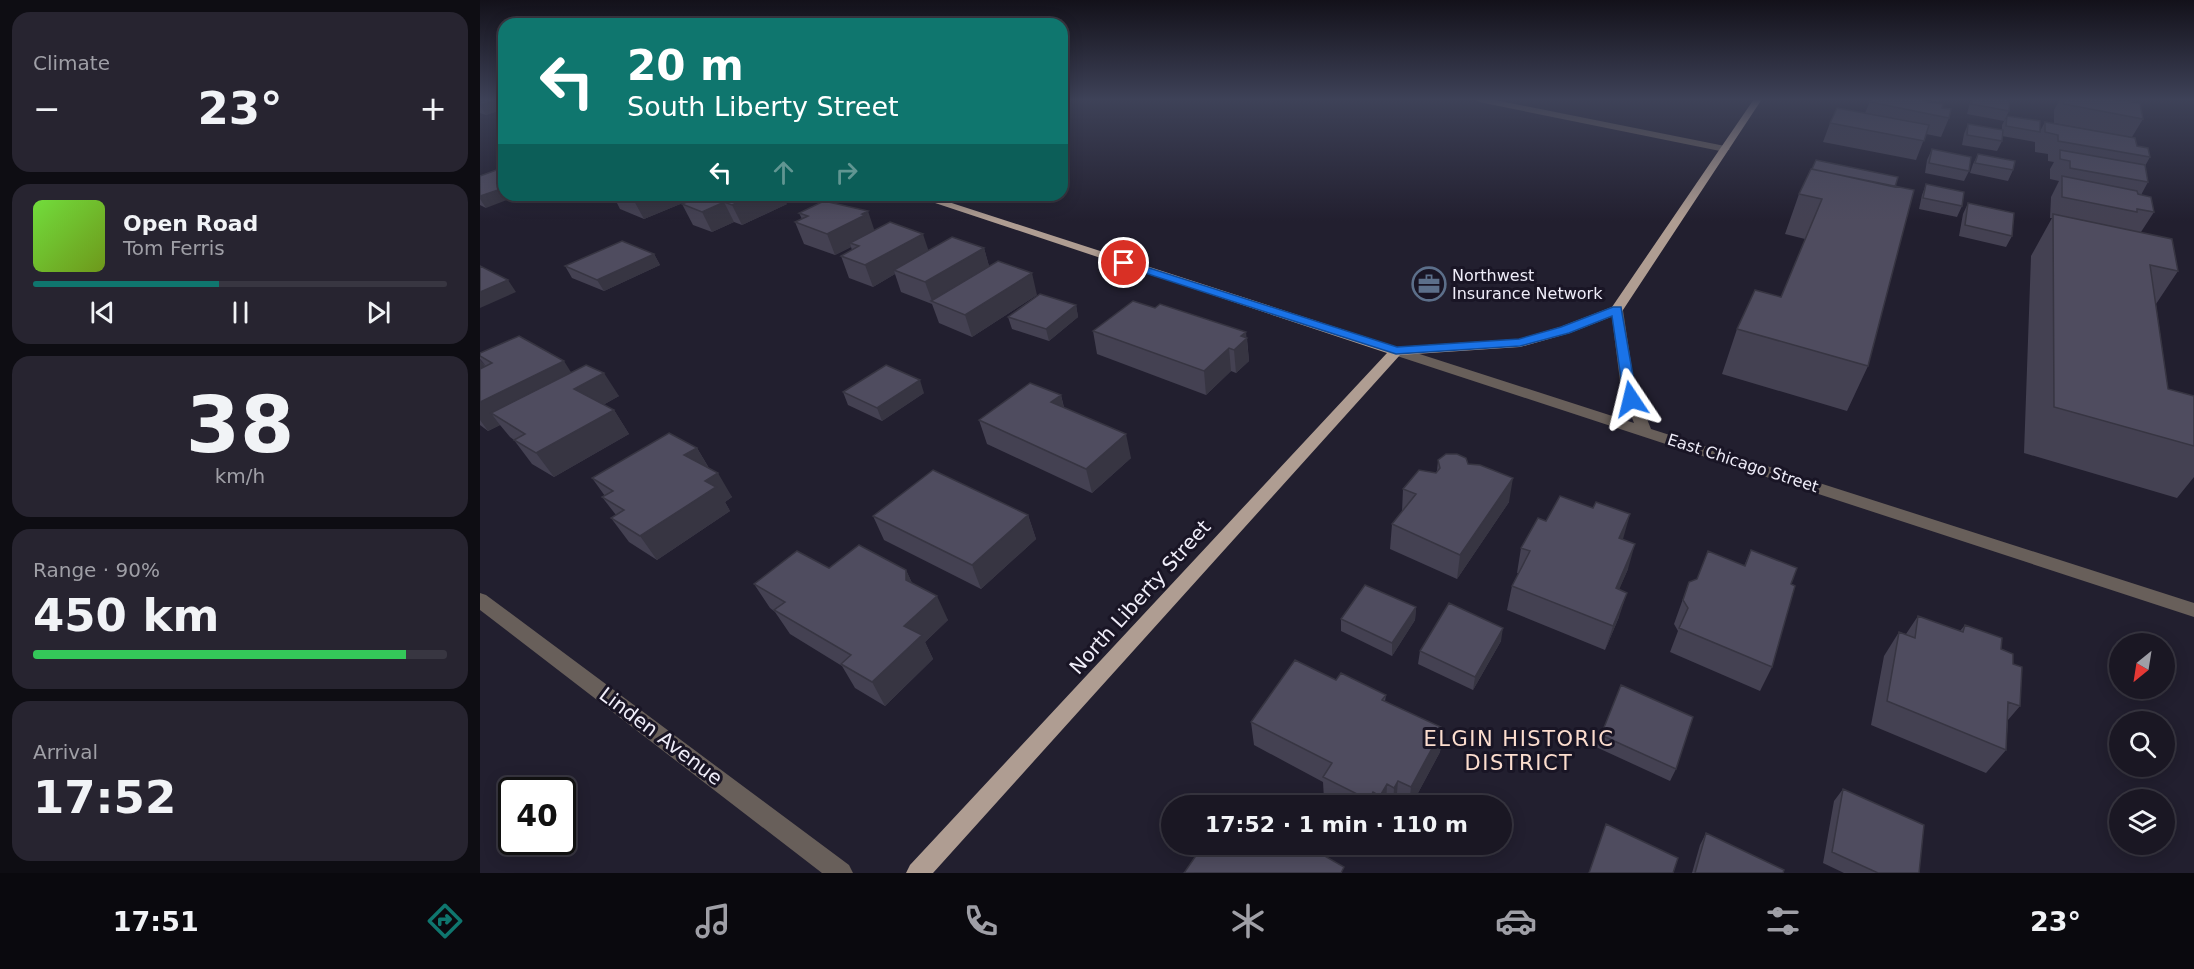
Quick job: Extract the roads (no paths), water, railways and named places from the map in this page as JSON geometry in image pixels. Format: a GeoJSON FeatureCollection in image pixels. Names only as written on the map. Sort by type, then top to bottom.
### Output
{"type":"FeatureCollection","features":[{"type":"Feature","properties":{"kind":"main road"},"geometry":{"type":"LineString","coordinates":[[1396,351],[1520,343],[1565,330],[1617,310],[1731,140]]}},
{"type":"Feature","properties":{"kind":"main road","name":"East Chicago Street"},"geometry":{"type":"LineString","coordinates":[[934,201],[1396,351]]}},
{"type":"Feature","properties":{"kind":"main road","name":"North Liberty Street"},"geometry":{"type":"LineString","coordinates":[[918,873],[1396,351]]}},
{"type":"Feature","properties":{"kind":"street"},"geometry":{"type":"LineString","coordinates":[[1679,140],[1725,149]]}},
{"type":"Feature","properties":{"kind":"street"},"geometry":{"type":"LineString","coordinates":[[1617,310],[1628,389],[1645,431]]}},
{"type":"Feature","properties":{"kind":"street","name":"East Chicago Street"},"geometry":{"type":"LineString","coordinates":[[1396,351],[2194,610]]}},
{"type":"Feature","properties":{"kind":"street","name":"Linden Avenue"},"geometry":{"type":"LineString","coordinates":[[480,600],[841,873]]}},
{"type":"Feature","properties":{"kind":"place","name":"Northwest Insurance Network"},"geometry":{"type":"Point","coordinates":[1429,284]}},
{"type":"Feature","properties":{"kind":"district","name":"ELGIN HISTORIC DISTRICT"},"geometry":{"type":"Point","coordinates":[1519,751]}}]}
